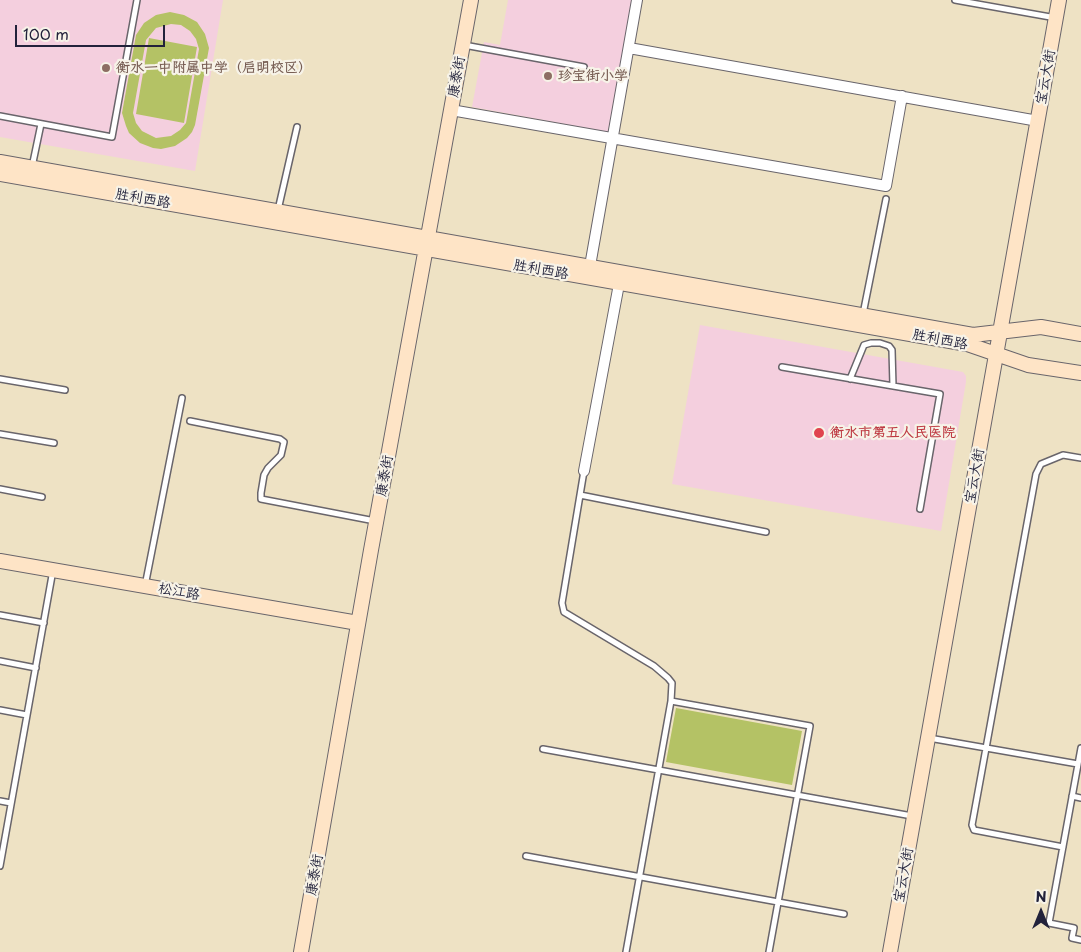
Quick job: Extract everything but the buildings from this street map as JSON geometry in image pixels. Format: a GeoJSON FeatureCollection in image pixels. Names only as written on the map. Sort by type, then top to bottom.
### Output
{"type":"FeatureCollection","features":[{"type":"Feature","properties":{"kind":"street","name":"康泰街"},"geometry":{"type":"LineString","coordinates":[[301,952],[376,521],[471,0]]}},
{"type":"Feature","properties":{"kind":"street"},"geometry":{"type":"LineString","coordinates":[[590,266],[637,0]]}},
{"type":"Feature","properties":{"kind":"street","name":"宝云大街"},"geometry":{"type":"LineString","coordinates":[[890,952],[1059,0]]}},
{"type":"Feature","properties":{"kind":"street"},"geometry":{"type":"LineString","coordinates":[[629,48],[1038,122]]}},
{"type":"Feature","properties":{"kind":"street"},"geometry":{"type":"LineString","coordinates":[[451,110],[886,186],[902,96]]}},
{"type":"Feature","properties":{"kind":"street","name":"胜利西路"},"geometry":{"type":"LineString","coordinates":[[0,162],[278,211],[619,284],[882,336],[968,344],[1028,364],[1081,373]]}},
{"type":"Feature","properties":{"kind":"street","name":"胜利西路"},"geometry":{"type":"LineString","coordinates":[[0,174],[427,244],[590,266],[973,335],[1040,327],[1081,334]]}},
{"type":"Feature","properties":{"kind":"street"},"geometry":{"type":"LineString","coordinates":[[584,471],[619,284]]}},
{"type":"Feature","properties":{"kind":"street","name":"松江路"},"geometry":{"type":"LineString","coordinates":[[0,561],[358,623]]}},
{"type":"Feature","properties":{"kind":"lane"},"geometry":{"type":"LineString","coordinates":[[0,116],[112,137],[137,0]]}},
{"type":"Feature","properties":{"kind":"lane"},"geometry":{"type":"LineString","coordinates":[[955,0],[1056,18]]}},
{"type":"Feature","properties":{"kind":"lane"},"geometry":{"type":"LineString","coordinates":[[463,45],[584,67]]}},
{"type":"Feature","properties":{"kind":"lane"},"geometry":{"type":"LineString","coordinates":[[32,168],[41,124]]}},
{"type":"Feature","properties":{"kind":"lane"},"geometry":{"type":"LineString","coordinates":[[278,211],[297,127]]}},
{"type":"Feature","properties":{"kind":"lane"},"geometry":{"type":"LineString","coordinates":[[862,315],[886,199]]}},
{"type":"Feature","properties":{"kind":"lane"},"geometry":{"type":"LineString","coordinates":[[850,378],[864,345],[882,336],[892,350],[893,386]]}},
{"type":"Feature","properties":{"kind":"lane"},"geometry":{"type":"LineString","coordinates":[[782,367],[940,394],[920,509]]}},
{"type":"Feature","properties":{"kind":"lane"},"geometry":{"type":"LineString","coordinates":[[0,379],[64,390]]}},
{"type":"Feature","properties":{"kind":"lane"},"geometry":{"type":"LineString","coordinates":[[145,586],[182,398]]}},
{"type":"Feature","properties":{"kind":"lane"},"geometry":{"type":"LineString","coordinates":[[190,421],[280,439],[284,442],[281,455],[264,475],[261,499],[376,521]]}},
{"type":"Feature","properties":{"kind":"lane"},"geometry":{"type":"LineString","coordinates":[[0,434],[54,443]]}},
{"type":"Feature","properties":{"kind":"lane"},"geometry":{"type":"LineString","coordinates":[[1063,847],[974,830],[972,825],[1036,474],[1041,464],[1062,455],[1081,458]]}},
{"type":"Feature","properties":{"kind":"lane"},"geometry":{"type":"LineString","coordinates":[[584,471],[562,603],[564,612],[654,666],[672,683],[659,770],[626,952]]}},
{"type":"Feature","properties":{"kind":"lane"},"geometry":{"type":"LineString","coordinates":[[0,490],[42,497]]}},
{"type":"Feature","properties":{"kind":"lane"},"geometry":{"type":"LineString","coordinates":[[580,495],[766,532]]}},
{"type":"Feature","properties":{"kind":"lane"},"geometry":{"type":"LineString","coordinates":[[0,866],[53,570]]}},
{"type":"Feature","properties":{"kind":"lane"},"geometry":{"type":"LineString","coordinates":[[0,615],[44,623]]}},
{"type":"Feature","properties":{"kind":"lane"},"geometry":{"type":"LineString","coordinates":[[0,661],[36,668]]}},
{"type":"Feature","properties":{"kind":"lane"},"geometry":{"type":"LineString","coordinates":[[670,701],[810,726],[769,952]]}},
{"type":"Feature","properties":{"kind":"lane"},"geometry":{"type":"LineString","coordinates":[[0,710],[27,715]]}},
{"type":"Feature","properties":{"kind":"lane"},"geometry":{"type":"LineString","coordinates":[[928,737],[1078,764]]}},
{"type":"Feature","properties":{"kind":"lane"},"geometry":{"type":"LineString","coordinates":[[1081,748],[1049,923],[1074,928],[1072,938],[1081,940]]}},
{"type":"Feature","properties":{"kind":"lane"},"geometry":{"type":"LineString","coordinates":[[543,750],[914,817]]}},
{"type":"Feature","properties":{"kind":"lane"},"geometry":{"type":"LineString","coordinates":[[1072,796],[1081,798]]}},
{"type":"Feature","properties":{"kind":"lane"},"geometry":{"type":"LineString","coordinates":[[0,801],[11,803]]}},
{"type":"Feature","properties":{"kind":"lane"},"geometry":{"type":"LineString","coordinates":[[526,856],[844,914]]}},
{"type":"Feature","properties":{"kind":"shaded area","name":"衡水一中附属中学（启明校区）"},"geometry":{"type":"Polygon","coordinates":[[[0,0],[223,0],[195,171],[0,137],[0,0]]]}},
{"type":"Feature","properties":{"kind":"shaded area","name":"珍宝街小学"},"geometry":{"type":"Polygon","coordinates":[[[508,0],[632,0],[608,132],[472,107],[484,42],[500,45],[508,0]]]}},
{"type":"Feature","properties":{"kind":"shaded area","name":"衡水市第五人民医院"},"geometry":{"type":"Polygon","coordinates":[[[700,325],[963,372],[966,376],[966,382],[941,531],[672,484],[700,325]]]}},
{"type":"Feature","properties":{"kind":"green space"},"geometry":{"type":"Polygon","coordinates":[[[170,12],[184,15],[197,22],[205,34],[209,48],[195,125],[192,132],[175,146],[161,149],[140,143],[129,133],[122,113],[136,35],[144,23],[156,15],[170,12]],[[171,24],[156,28],[146,40],[133,113],[136,123],[142,131],[156,138],[171,136],[186,123],[199,49],[196,39],[190,31],[181,25],[171,24]]]}},
{"type":"Feature","properties":{"kind":"green space"},"geometry":{"type":"Polygon","coordinates":[[[149,38],[197,47],[184,123],[136,114],[149,38]]]}},
{"type":"Feature","properties":{"kind":"green space"},"geometry":{"type":"Polygon","coordinates":[[[676,708],[802,731],[792,785],[666,762],[676,708]]]}},
{"type":"Feature","properties":{"kind":"place","name":"衡水一中附属中学（启明校区）"},"geometry":{"type":"Point","coordinates":[106,68]}},
{"type":"Feature","properties":{"kind":"place","name":"珍宝街小学"},"geometry":{"type":"Point","coordinates":[548,76]}},
{"type":"Feature","properties":{"kind":"place","name":"衡水市第五人民医院"},"geometry":{"type":"Point","coordinates":[819,433]}}]}
